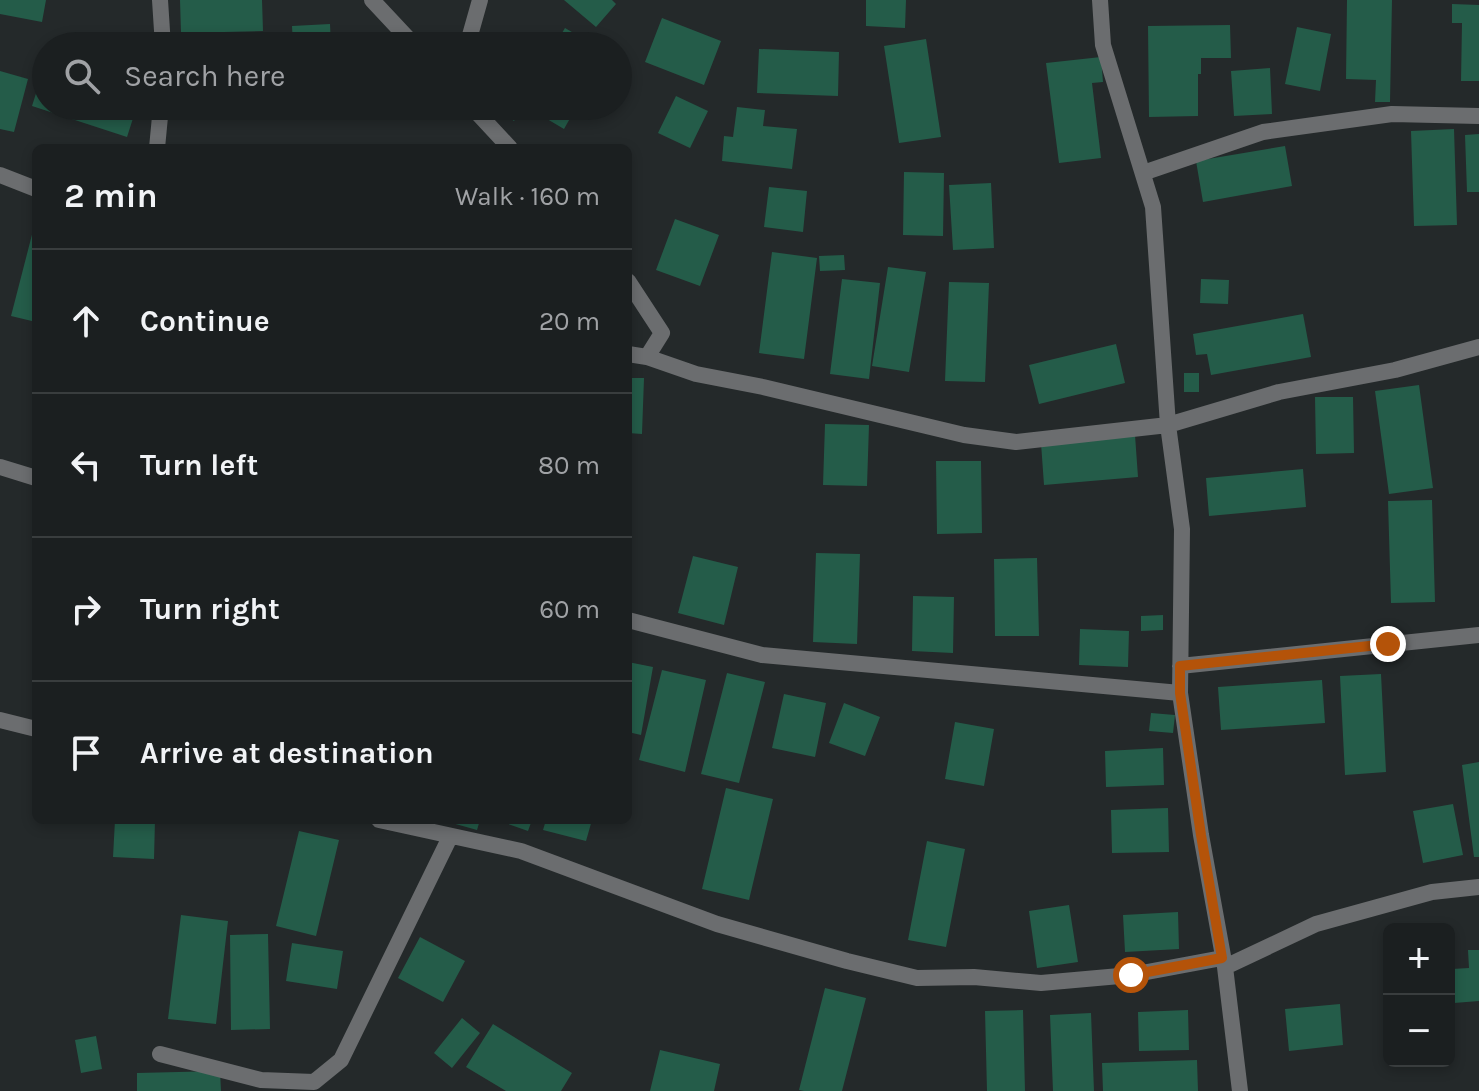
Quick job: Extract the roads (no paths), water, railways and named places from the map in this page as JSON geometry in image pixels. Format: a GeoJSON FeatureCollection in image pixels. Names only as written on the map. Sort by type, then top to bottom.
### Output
{"type":"FeatureCollection","features":[{"type":"Feature","properties":{"kind":"street"},"geometry":{"type":"LineString","coordinates":[[160,0],[162,32]]}},
{"type":"Feature","properties":{"kind":"street"},"geometry":{"type":"LineString","coordinates":[[372,0],[402,32]]}},
{"type":"Feature","properties":{"kind":"street"},"geometry":{"type":"LineString","coordinates":[[471,32],[480,0]]}},
{"type":"Feature","properties":{"kind":"street"},"geometry":{"type":"LineString","coordinates":[[1100,0],[1103,45],[1153,207],[1168,425],[1182,529],[1180,693],[1224,963],[1240,1091]]}},
{"type":"Feature","properties":{"kind":"street"},"geometry":{"type":"LineString","coordinates":[[1143,173],[1263,132],[1392,114],[1479,116]]}},
{"type":"Feature","properties":{"kind":"street"},"geometry":{"type":"LineString","coordinates":[[157,144],[160,120]]}},
{"type":"Feature","properties":{"kind":"street"},"geometry":{"type":"LineString","coordinates":[[484,120],[506,144]]}},
{"type":"Feature","properties":{"kind":"street"},"geometry":{"type":"LineString","coordinates":[[0,175],[32,187]]}},
{"type":"Feature","properties":{"kind":"street"},"geometry":{"type":"LineString","coordinates":[[632,287],[662,333],[647,357]]}},
{"type":"Feature","properties":{"kind":"street"},"geometry":{"type":"LineString","coordinates":[[632,355],[696,374],[977,437],[1016,442],[1168,425],[1279,392],[1395,370],[1479,347]]}},
{"type":"Feature","properties":{"kind":"street"},"geometry":{"type":"LineString","coordinates":[[0,467],[32,477]]}},
{"type":"Feature","properties":{"kind":"street"},"geometry":{"type":"LineString","coordinates":[[632,621],[762,655],[1180,693]]}},
{"type":"Feature","properties":{"kind":"street"},"geometry":{"type":"LineString","coordinates":[[1180,666],[1479,635]]}},
{"type":"Feature","properties":{"kind":"street"},"geometry":{"type":"LineString","coordinates":[[0,720],[32,728]]}},
{"type":"Feature","properties":{"kind":"street"},"geometry":{"type":"LineString","coordinates":[[396,824],[521,851],[717,924],[917,978],[974,977],[1041,983],[1224,963],[1316,924],[1432,892],[1479,887]]}},
{"type":"Feature","properties":{"kind":"street"},"geometry":{"type":"LineString","coordinates":[[160,1054],[261,1080],[314,1082],[341,1060],[450,837]]}}]}
